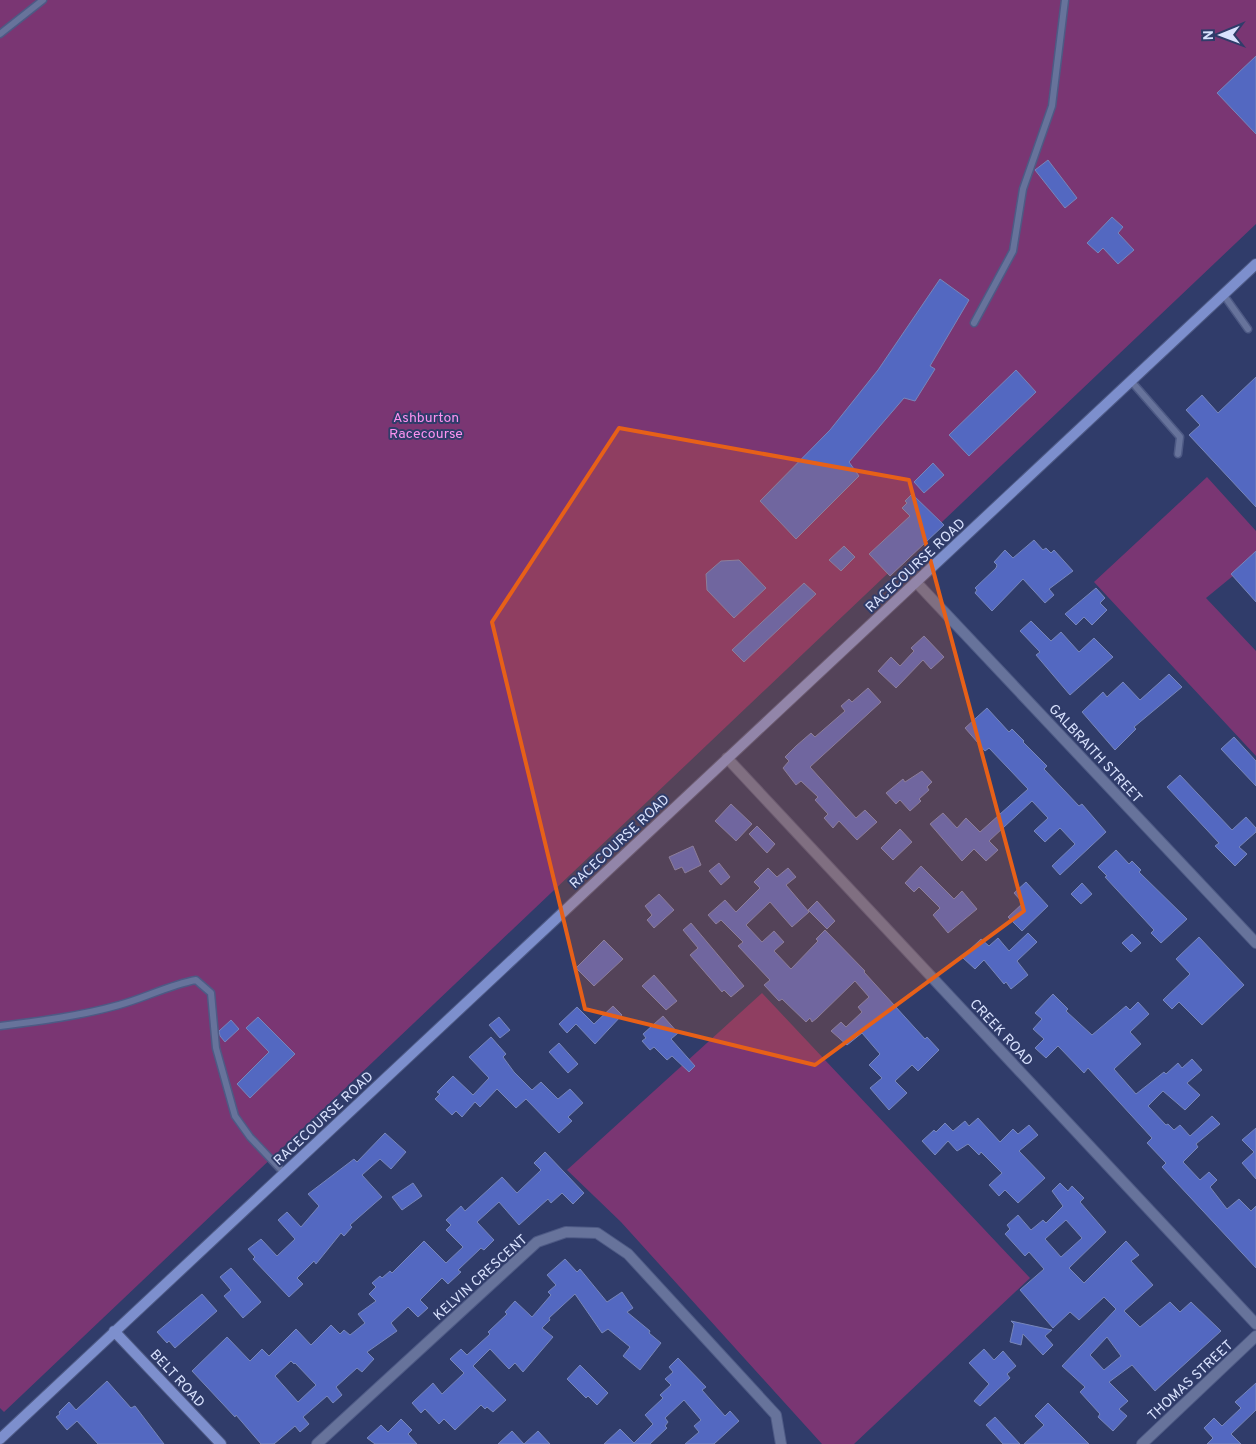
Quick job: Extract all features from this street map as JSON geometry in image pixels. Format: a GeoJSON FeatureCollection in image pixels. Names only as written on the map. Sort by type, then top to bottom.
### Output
{"type":"FeatureCollection","features":[{"type":"Feature","properties":{"kind":"street","name":"RACECOURSE ROAD"},"geometry":{"type":"LineString","coordinates":[[0,1439],[1256,264]]}},
{"type":"Feature","properties":{"kind":"street","name":"GALBRAITH STREET"},"geometry":{"type":"LineString","coordinates":[[916,582],[1256,943]]}},
{"type":"Feature","properties":{"kind":"street","name":"CREEK ROAD"},"geometry":{"type":"LineString","coordinates":[[727,758],[1256,1324]]}},
{"type":"Feature","properties":{"kind":"street","name":"KELVIN CRESCENT"},"geometry":{"type":"LineString","coordinates":[[317,1444],[537,1242],[566,1232],[597,1234],[628,1254],[776,1414],[781,1444]]}},
{"type":"Feature","properties":{"kind":"street","name":"BELT ROAD"},"geometry":{"type":"LineString","coordinates":[[114,1331],[221,1444]]}},
{"type":"Feature","properties":{"kind":"street","name":"THOMAS STREET"},"geometry":{"type":"LineString","coordinates":[[1142,1444],[1256,1336]]}},
{"type":"Feature","properties":{"kind":"lane"},"geometry":{"type":"LineString","coordinates":[[0,34],[43,0]]}},
{"type":"Feature","properties":{"kind":"lane"},"geometry":{"type":"LineString","coordinates":[[974,323],[1013,250],[1023,189],[1052,106],[1065,0]]}},
{"type":"Feature","properties":{"kind":"lane"},"geometry":{"type":"LineString","coordinates":[[1223,294],[1248,329]]}},
{"type":"Feature","properties":{"kind":"lane"},"geometry":{"type":"LineString","coordinates":[[1131,381],[1180,437],[1178,454]]}},
{"type":"Feature","properties":{"kind":"lane"},"geometry":{"type":"LineString","coordinates":[[0,1026],[57,1018],[120,1005],[174,984],[196,980],[211,993],[216,1048],[235,1116],[250,1136],[284,1173]]}},
{"type":"Feature","properties":{"kind":"highlighted area"},"geometry":{"type":"Polygon","coordinates":[[[619,428],[909,480],[1024,911],[815,1065],[585,1009],[492,622],[619,428]]]}},
{"type":"Feature","properties":{"kind":"green space","name":"Ashburton Racecourse"},"geometry":{"type":"Polygon","coordinates":[[[0,0],[1256,0],[1256,224],[4,1412],[0,1408],[0,0]]]}},
{"type":"Feature","properties":{"kind":"green space"},"geometry":{"type":"Polygon","coordinates":[[[1207,477],[1256,531],[1256,557],[1206,598],[1256,651],[1256,756],[1094,582],[1207,477]]]}},
{"type":"Feature","properties":{"kind":"green space"},"geometry":{"type":"Polygon","coordinates":[[[762,993],[1030,1278],[854,1444],[822,1444],[621,1222],[567,1170],[762,993]]]}},
{"type":"Feature","properties":{"kind":"building"},"geometry":{"type":"Polygon","coordinates":[[[1256,56],[1256,134],[1217,93],[1256,56]]]}},
{"type":"Feature","properties":{"kind":"building"},"geometry":{"type":"Polygon","coordinates":[[[1048,160],[1077,198],[1065,208],[1035,170],[1048,160]]]}},
{"type":"Feature","properties":{"kind":"building"},"geometry":{"type":"Polygon","coordinates":[[[1112,217],[1123,227],[1118,233],[1134,250],[1118,264],[1103,248],[1098,253],[1087,243],[1112,217]]]}},
{"type":"Feature","properties":{"kind":"building"},"geometry":{"type":"Polygon","coordinates":[[[940,279],[969,300],[930,366],[935,369],[915,401],[904,398],[849,462],[859,476],[796,539],[760,501],[830,430],[878,370],[940,279]]]}},
{"type":"Feature","properties":{"kind":"building"},"geometry":{"type":"Polygon","coordinates":[[[1016,370],[1036,392],[969,456],[949,435],[1016,370]]]}},
{"type":"Feature","properties":{"kind":"building"},"geometry":{"type":"Polygon","coordinates":[[[1256,377],[1256,507],[1189,435],[1200,425],[1186,410],[1202,395],[1218,413],[1256,377]]]}},
{"type":"Feature","properties":{"kind":"building"},"geometry":{"type":"Polygon","coordinates":[[[933,463],[944,475],[924,493],[914,482],[933,463]]]}},
{"type":"Feature","properties":{"kind":"building"},"geometry":{"type":"Polygon","coordinates":[[[912,494],[944,525],[890,576],[869,554],[910,516],[902,508],[907,503],[905,501],[912,494]]]}},
{"type":"Feature","properties":{"kind":"building"},"geometry":{"type":"Polygon","coordinates":[[[1034,540],[1043,550],[1046,548],[1051,553],[1054,550],[1073,571],[1049,589],[1054,595],[1045,603],[1023,579],[992,611],[975,593],[977,590],[975,588],[996,568],[997,565],[994,562],[1005,550],[1013,558],[1034,540]]]}},
{"type":"Feature","properties":{"kind":"building"},"geometry":{"type":"Polygon","coordinates":[[[844,546],[855,557],[841,571],[829,560],[844,546]]]}},
{"type":"Feature","properties":{"kind":"building"},"geometry":{"type":"Polygon","coordinates":[[[1256,551],[1256,602],[1231,574],[1256,551]]]}},
{"type":"Feature","properties":{"kind":"building"},"geometry":{"type":"Polygon","coordinates":[[[739,560],[766,588],[734,618],[707,590],[706,574],[721,561],[739,560]]]}},
{"type":"Feature","properties":{"kind":"building"},"geometry":{"type":"Polygon","coordinates":[[[804,583],[816,594],[744,662],[732,650],[804,583]]]}},
{"type":"Feature","properties":{"kind":"building"},"geometry":{"type":"Polygon","coordinates":[[[1096,588],[1105,598],[1100,603],[1107,610],[1092,625],[1084,617],[1076,625],[1065,614],[1096,588]]]}},
{"type":"Feature","properties":{"kind":"building"},"geometry":{"type":"Polygon","coordinates":[[[1031,621],[1051,641],[1061,632],[1079,652],[1094,638],[1113,657],[1070,695],[1036,655],[1040,652],[1020,631],[1031,621]]]}},
{"type":"Feature","properties":{"kind":"building"},"geometry":{"type":"Polygon","coordinates":[[[924,636],[944,657],[931,669],[923,660],[896,688],[878,671],[891,657],[900,666],[914,651],[911,648],[924,636]]]}},
{"type":"Feature","properties":{"kind":"building"},"geometry":{"type":"Polygon","coordinates":[[[1169,674],[1182,687],[1134,727],[1136,729],[1115,750],[1082,712],[1103,692],[1107,697],[1123,682],[1140,700],[1169,674]]]}},
{"type":"Feature","properties":{"kind":"building"},"geometry":{"type":"Polygon","coordinates":[[[868,688],[881,702],[810,767],[856,818],[865,810],[877,822],[857,840],[839,821],[833,828],[824,818],[828,814],[815,800],[818,797],[801,781],[796,785],[783,768],[789,761],[785,757],[796,746],[811,733],[815,737],[845,711],[841,706],[849,699],[852,702],[868,688]]]}},
{"type":"Feature","properties":{"kind":"building"},"geometry":{"type":"Polygon","coordinates":[[[987,708],[1009,732],[1012,729],[1024,741],[1047,766],[1044,769],[1079,806],[1082,804],[1106,832],[1060,875],[1052,866],[1075,844],[1060,828],[1045,842],[1034,831],[1048,818],[1032,801],[989,841],[998,850],[986,861],[974,849],[962,861],[930,824],[943,813],[957,828],[966,818],[980,832],[1028,789],[989,748],[985,751],[965,728],[987,708]]]}},
{"type":"Feature","properties":{"kind":"building"},"geometry":{"type":"Polygon","coordinates":[[[1234,737],[1256,761],[1256,786],[1221,749],[1234,737]]]}},
{"type":"Feature","properties":{"kind":"building"},"geometry":{"type":"Polygon","coordinates":[[[922,771],[932,782],[927,787],[929,790],[919,799],[921,801],[910,811],[900,800],[896,804],[886,793],[903,779],[905,782],[922,771]]]}},
{"type":"Feature","properties":{"kind":"building"},"geometry":{"type":"Polygon","coordinates":[[[1180,775],[1232,830],[1246,817],[1256,828],[1256,832],[1239,847],[1247,854],[1235,866],[1215,846],[1219,843],[1167,787],[1180,775]]]}},
{"type":"Feature","properties":{"kind":"building"},"geometry":{"type":"Polygon","coordinates":[[[731,804],[752,824],[736,841],[715,821],[731,804]]]}},
{"type":"Feature","properties":{"kind":"building"},"geometry":{"type":"Polygon","coordinates":[[[757,826],[775,844],[767,853],[749,834],[757,826]]]}},
{"type":"Feature","properties":{"kind":"building"},"geometry":{"type":"Polygon","coordinates":[[[900,829],[912,842],[893,860],[881,848],[900,829]]]}},
{"type":"Feature","properties":{"kind":"building"},"geometry":{"type":"Polygon","coordinates":[[[693,846],[701,865],[685,873],[682,867],[675,870],[669,857],[693,846]]]}},
{"type":"Feature","properties":{"kind":"building"},"geometry":{"type":"Polygon","coordinates":[[[1116,850],[1129,864],[1132,861],[1141,870],[1139,872],[1187,919],[1161,943],[1151,933],[1154,930],[1098,867],[1116,850]]]}},
{"type":"Feature","properties":{"kind":"building"},"geometry":{"type":"Polygon","coordinates":[[[719,863],[730,877],[721,885],[709,871],[719,863]]]}},
{"type":"Feature","properties":{"kind":"building"},"geometry":{"type":"Polygon","coordinates":[[[921,866],[954,899],[962,891],[977,909],[948,933],[933,915],[940,908],[919,887],[914,892],[905,883],[921,866]]]}},
{"type":"Feature","properties":{"kind":"building"},"geometry":{"type":"Polygon","coordinates":[[[768,868],[777,877],[788,868],[796,877],[786,885],[809,912],[792,927],[770,902],[746,925],[762,942],[774,931],[784,942],[774,951],[791,969],[818,941],[816,939],[825,930],[865,971],[925,1039],[927,1037],[939,1050],[918,1071],[912,1065],[895,1081],[907,1093],[889,1110],[870,1088],[882,1078],[869,1065],[880,1054],[862,1033],[847,1045],[831,1031],[841,1022],[846,1027],[862,1012],[858,1007],[869,997],[855,981],[817,1018],[812,1022],[810,1018],[806,1022],[782,999],[779,1001],[764,985],[770,980],[738,946],[743,942],[721,920],[716,924],[708,915],[725,900],[736,912],[760,888],[754,882],[768,868]]]}},
{"type":"Feature","properties":{"kind":"building"},"geometry":{"type":"Polygon","coordinates":[[[1026,882],[1048,906],[1022,931],[1008,917],[1023,903],[1014,893],[1026,882]]]}},
{"type":"Feature","properties":{"kind":"building"},"geometry":{"type":"Polygon","coordinates":[[[1082,883],[1092,894],[1081,904],[1071,894],[1082,883]]]}},
{"type":"Feature","properties":{"kind":"building"},"geometry":{"type":"Polygon","coordinates":[[[659,894],[674,910],[654,928],[647,920],[652,915],[645,906],[659,894]]]}},
{"type":"Feature","properties":{"kind":"building"},"geometry":{"type":"Polygon","coordinates":[[[817,901],[835,921],[827,929],[808,910],[817,901]]]}},
{"type":"Feature","properties":{"kind":"building"},"geometry":{"type":"Polygon","coordinates":[[[691,923],[744,986],[731,997],[724,990],[722,992],[690,955],[698,948],[683,930],[691,923]]]}},
{"type":"Feature","properties":{"kind":"building"},"geometry":{"type":"Polygon","coordinates":[[[1028,933],[1037,942],[1017,961],[1028,975],[1011,989],[1006,982],[1004,984],[984,960],[975,969],[962,957],[981,939],[989,946],[998,938],[1009,951],[1028,933]]]}},
{"type":"Feature","properties":{"kind":"building"},"geometry":{"type":"Polygon","coordinates":[[[1132,934],[1141,943],[1131,952],[1122,943],[1132,934]]]}},
{"type":"Feature","properties":{"kind":"building"},"geometry":{"type":"Polygon","coordinates":[[[1199,937],[1244,985],[1202,1025],[1179,1002],[1172,1009],[1163,1000],[1190,974],[1176,959],[1199,937]]]}},
{"type":"Feature","properties":{"kind":"building"},"geometry":{"type":"Polygon","coordinates":[[[604,940],[623,959],[594,986],[576,968],[604,940]]]}},
{"type":"Feature","properties":{"kind":"building"},"geometry":{"type":"Polygon","coordinates":[[[654,975],[677,1001],[666,1010],[642,986],[654,975]]]}},
{"type":"Feature","properties":{"kind":"building"},"geometry":{"type":"Polygon","coordinates":[[[1053,994],[1068,1009],[1066,1011],[1092,1035],[1126,1006],[1130,1010],[1138,1002],[1149,1014],[1130,1032],[1141,1044],[1114,1069],[1136,1094],[1164,1072],[1166,1074],[1178,1063],[1182,1068],[1192,1059],[1202,1070],[1187,1083],[1200,1095],[1185,1110],[1163,1091],[1148,1106],[1166,1125],[1168,1124],[1174,1130],[1180,1125],[1190,1136],[1212,1116],[1220,1124],[1196,1144],[1198,1147],[1183,1162],[1200,1180],[1209,1172],[1217,1180],[1210,1187],[1227,1209],[1239,1199],[1251,1211],[1256,1206],[1256,1268],[1162,1167],[1166,1163],[1147,1143],[1152,1138],[1088,1068],[1084,1073],[1058,1046],[1046,1058],[1035,1048],[1044,1039],[1033,1029],[1042,1019],[1035,1013],[1053,994]]]}},
{"type":"Feature","properties":{"kind":"building"},"geometry":{"type":"Polygon","coordinates":[[[613,1006],[622,1015],[595,1044],[576,1024],[567,1033],[559,1024],[577,1007],[594,1024],[613,1006]]]}},
{"type":"Feature","properties":{"kind":"building"},"geometry":{"type":"Polygon","coordinates":[[[663,1016],[678,1033],[671,1039],[695,1066],[689,1072],[672,1056],[667,1060],[654,1047],[650,1050],[642,1041],[646,1038],[643,1034],[663,1016]]]}},
{"type":"Feature","properties":{"kind":"building"},"geometry":{"type":"Polygon","coordinates":[[[258,1017],[295,1054],[250,1098],[237,1084],[269,1052],[246,1028],[258,1017]]]}},
{"type":"Feature","properties":{"kind":"building"},"geometry":{"type":"Polygon","coordinates":[[[499,1017],[510,1030],[500,1038],[489,1025],[499,1017]]]}},
{"type":"Feature","properties":{"kind":"building"},"geometry":{"type":"Polygon","coordinates":[[[231,1020],[239,1029],[225,1042],[220,1036],[219,1031],[231,1020]]]}},
{"type":"Feature","properties":{"kind":"building"},"geometry":{"type":"Polygon","coordinates":[[[491,1037],[506,1054],[503,1057],[514,1072],[532,1090],[541,1082],[558,1099],[570,1089],[583,1103],[568,1117],[572,1121],[559,1133],[526,1099],[516,1108],[497,1089],[480,1107],[475,1102],[462,1117],[456,1111],[452,1115],[435,1099],[440,1094],[437,1092],[453,1076],[473,1095],[489,1078],[469,1057],[491,1037]]]}},
{"type":"Feature","properties":{"kind":"building"},"geometry":{"type":"Polygon","coordinates":[[[559,1043],[578,1064],[568,1073],[549,1052],[559,1043]]]}},
{"type":"Feature","properties":{"kind":"building"},"geometry":{"type":"Polygon","coordinates":[[[978,1118],[1000,1142],[1013,1129],[1018,1134],[1029,1125],[1038,1135],[1019,1151],[1045,1178],[1018,1203],[1005,1190],[999,1196],[989,1185],[1002,1173],[981,1152],[979,1155],[968,1144],[957,1151],[948,1141],[935,1155],[922,1141],[934,1130],[936,1132],[945,1123],[953,1131],[965,1121],[969,1126],[978,1118]]]}},
{"type":"Feature","properties":{"kind":"building"},"geometry":{"type":"Polygon","coordinates":[[[1256,1128],[1256,1179],[1242,1163],[1254,1152],[1242,1140],[1256,1128]]]}},
{"type":"Feature","properties":{"kind":"building"},"geometry":{"type":"Polygon","coordinates":[[[385,1133],[406,1152],[391,1169],[380,1159],[362,1175],[382,1197],[350,1225],[352,1227],[344,1236],[341,1233],[316,1264],[314,1261],[297,1278],[303,1284],[289,1297],[253,1259],[255,1257],[248,1249],[261,1239],[277,1256],[295,1239],[278,1220],[287,1212],[301,1227],[319,1206],[308,1194],[354,1159],[357,1162],[385,1133]]]}},
{"type":"Feature","properties":{"kind":"building"},"geometry":{"type":"Polygon","coordinates":[[[545,1152],[584,1193],[573,1204],[562,1193],[551,1203],[548,1199],[519,1225],[499,1202],[477,1222],[494,1240],[484,1250],[481,1248],[458,1270],[461,1272],[448,1284],[442,1278],[420,1300],[428,1308],[418,1317],[408,1307],[391,1323],[397,1331],[367,1352],[374,1359],[362,1372],[357,1368],[336,1387],[342,1395],[333,1403],[327,1396],[303,1417],[309,1424],[300,1432],[295,1426],[274,1444],[261,1444],[236,1415],[235,1417],[192,1371],[227,1337],[250,1361],[262,1349],[269,1356],[296,1329],[311,1345],[331,1325],[340,1334],[344,1330],[350,1335],[365,1323],[358,1314],[376,1301],[369,1294],[376,1287],[372,1283],[390,1271],[392,1273],[424,1241],[446,1263],[463,1247],[446,1230],[451,1225],[446,1220],[461,1206],[465,1211],[502,1177],[517,1193],[541,1170],[534,1163],[545,1152]],[[291,1361],[275,1376],[298,1402],[316,1385],[291,1361]]]}},
{"type":"Feature","properties":{"kind":"building"},"geometry":{"type":"Polygon","coordinates":[[[413,1183],[422,1196],[402,1210],[392,1197],[413,1183]]]}},
{"type":"Feature","properties":{"kind":"building"},"geometry":{"type":"Polygon","coordinates":[[[1060,1183],[1068,1191],[1072,1186],[1084,1198],[1080,1202],[1106,1232],[1069,1268],[1084,1283],[1126,1241],[1139,1255],[1131,1261],[1153,1285],[1124,1311],[1140,1327],[1170,1302],[1180,1312],[1191,1302],[1221,1331],[1155,1391],[1132,1365],[1109,1382],[1128,1401],[1119,1409],[1127,1416],[1113,1431],[1098,1417],[1100,1414],[1080,1392],[1085,1387],[1062,1366],[1116,1309],[1104,1297],[1079,1320],[1070,1312],[1053,1328],[1020,1290],[1044,1269],[1029,1252],[1025,1256],[1005,1234],[1010,1229],[1007,1225],[1018,1215],[1031,1230],[1043,1220],[1046,1223],[1063,1206],[1052,1191],[1060,1183]],[[1066,1220],[1045,1239],[1061,1257],[1082,1238],[1066,1220]],[[1107,1337],[1090,1355],[1104,1370],[1121,1356],[1107,1337]]]}},
{"type":"Feature","properties":{"kind":"building"},"geometry":{"type":"Polygon","coordinates":[[[565,1259],[577,1272],[580,1269],[607,1302],[622,1292],[633,1308],[627,1312],[661,1343],[640,1370],[623,1356],[630,1347],[608,1329],[602,1333],[575,1294],[549,1318],[550,1320],[542,1328],[553,1337],[523,1372],[515,1363],[509,1369],[490,1349],[473,1366],[506,1400],[493,1412],[481,1405],[455,1430],[444,1419],[439,1424],[425,1409],[421,1413],[412,1403],[433,1383],[442,1394],[464,1373],[450,1359],[461,1349],[467,1355],[490,1334],[488,1332],[507,1314],[505,1312],[515,1301],[532,1317],[551,1295],[548,1292],[556,1285],[547,1275],[565,1259]]]}},
{"type":"Feature","properties":{"kind":"building"},"geometry":{"type":"Polygon","coordinates":[[[231,1268],[261,1302],[243,1318],[224,1296],[231,1290],[220,1277],[231,1268]]]}},
{"type":"Feature","properties":{"kind":"building"},"geometry":{"type":"Polygon","coordinates":[[[202,1294],[217,1311],[175,1348],[169,1341],[167,1343],[157,1332],[202,1294]]]}},
{"type":"Feature","properties":{"kind":"building"},"geometry":{"type":"Polygon","coordinates":[[[1011,1321],[1052,1330],[1045,1336],[1053,1345],[1043,1355],[1023,1334],[1021,1345],[1010,1342],[1014,1324],[1011,1321]]]}},
{"type":"Feature","properties":{"kind":"building"},"geometry":{"type":"Polygon","coordinates":[[[984,1349],[994,1360],[1003,1351],[1016,1366],[1007,1374],[1010,1378],[980,1406],[974,1401],[989,1384],[969,1363],[984,1349]]]}},
{"type":"Feature","properties":{"kind":"building"},"geometry":{"type":"Polygon","coordinates":[[[678,1358],[706,1387],[702,1390],[725,1416],[730,1411],[739,1421],[714,1444],[685,1444],[699,1432],[694,1426],[701,1420],[684,1400],[665,1418],[668,1422],[665,1426],[667,1428],[650,1444],[604,1444],[620,1429],[634,1443],[653,1424],[645,1415],[663,1398],[660,1395],[671,1385],[665,1379],[673,1372],[669,1367],[678,1358]]]}},
{"type":"Feature","properties":{"kind":"building"},"geometry":{"type":"Polygon","coordinates":[[[580,1365],[608,1393],[597,1405],[588,1396],[586,1398],[567,1379],[580,1365]]]}},
{"type":"Feature","properties":{"kind":"building"},"geometry":{"type":"Polygon","coordinates":[[[107,1381],[131,1408],[135,1406],[164,1444],[98,1444],[77,1421],[67,1430],[56,1417],[60,1414],[59,1412],[69,1402],[76,1410],[107,1381]]]}},
{"type":"Feature","properties":{"kind":"building"},"geometry":{"type":"Polygon","coordinates":[[[1256,1383],[1256,1410],[1231,1434],[1241,1444],[1207,1444],[1213,1438],[1204,1428],[1214,1418],[1222,1426],[1241,1408],[1235,1402],[1256,1383]]]}},
{"type":"Feature","properties":{"kind":"building"},"geometry":{"type":"Polygon","coordinates":[[[1048,1403],[1089,1444],[1024,1444],[1044,1425],[1035,1416],[1048,1403]]]}},
{"type":"Feature","properties":{"kind":"building"},"geometry":{"type":"Polygon","coordinates":[[[995,1417],[1020,1444],[1003,1444],[986,1425],[995,1417]]]}},
{"type":"Feature","properties":{"kind":"building"},"geometry":{"type":"Polygon","coordinates":[[[401,1419],[412,1430],[408,1434],[417,1444],[375,1444],[367,1438],[381,1425],[388,1432],[401,1419]]]}},
{"type":"Feature","properties":{"kind":"building"},"geometry":{"type":"Polygon","coordinates":[[[512,1431],[524,1444],[498,1444],[512,1431]]]}},
{"type":"Feature","properties":{"kind":"building"},"geometry":{"type":"Polygon","coordinates":[[[538,1431],[550,1444],[524,1444],[538,1431]]]}}]}
